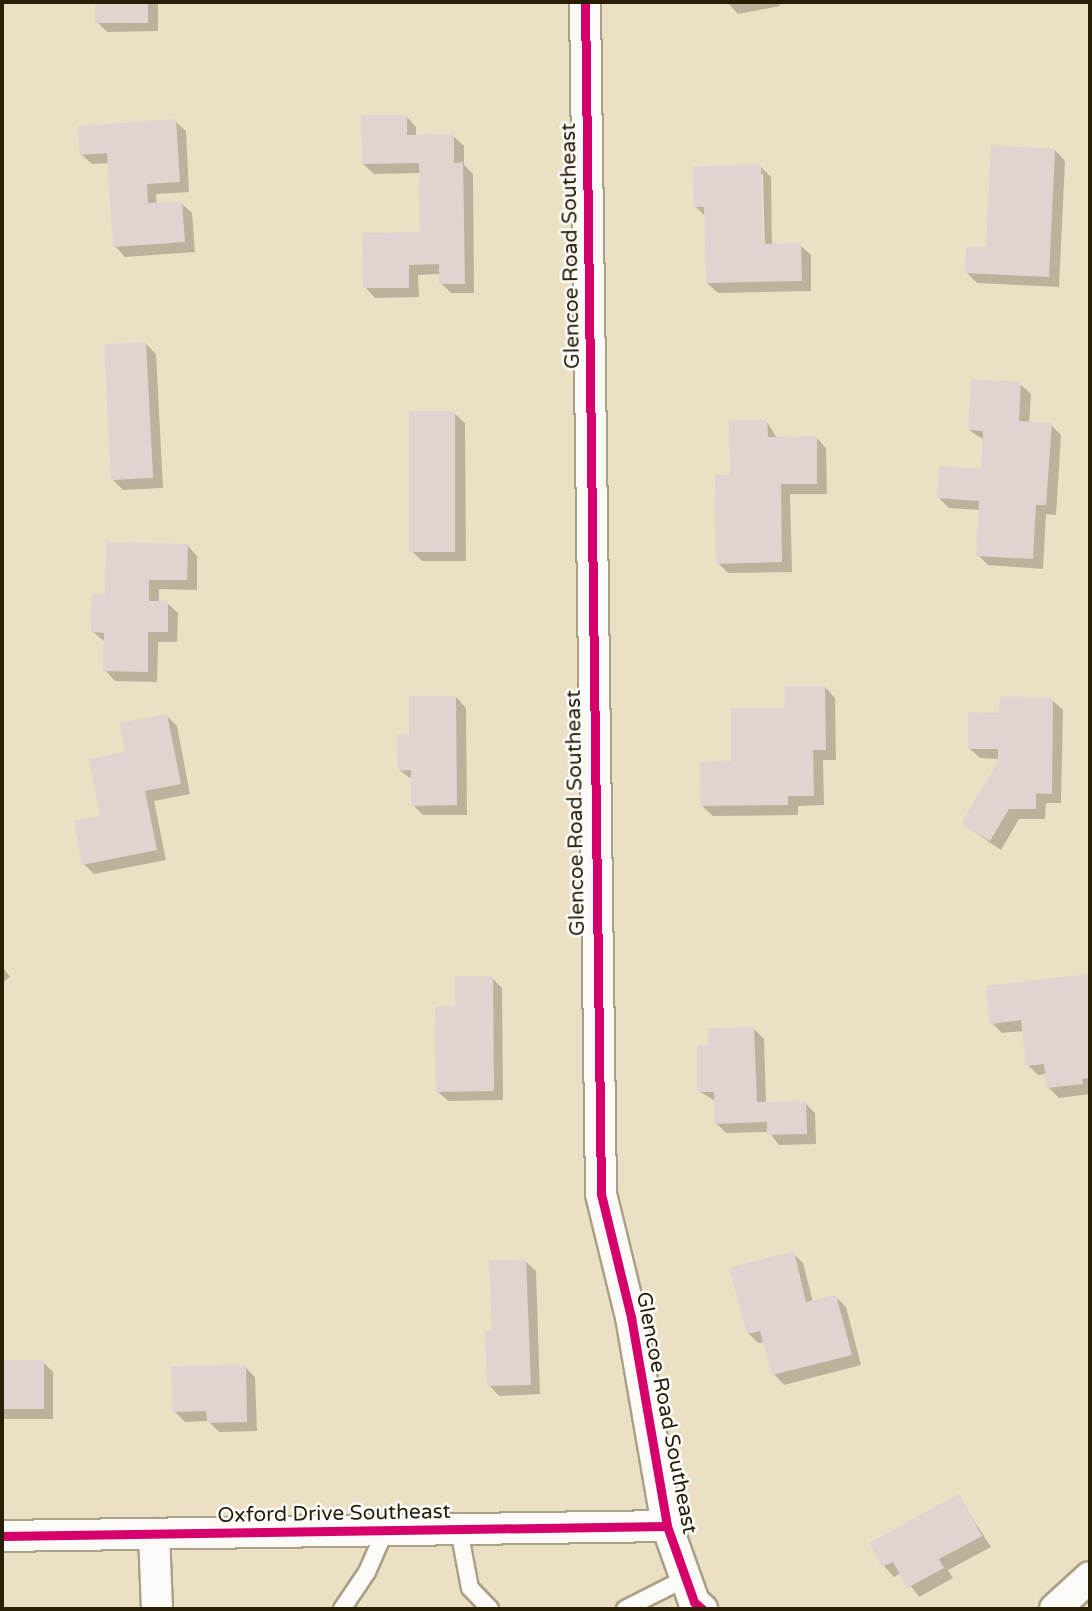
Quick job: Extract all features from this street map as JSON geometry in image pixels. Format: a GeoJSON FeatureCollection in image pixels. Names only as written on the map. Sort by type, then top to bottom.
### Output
{"type":"FeatureCollection","features":[{"type":"Feature","properties":{"kind":"street","name":"Glencoe Road Southeast"},"geometry":{"type":"LineString","coordinates":[[585,2],[601,1194],[631,1317],[667,1526],[686,1578],[702,1609]]}},
{"type":"Feature","properties":{"kind":"street","name":"Oxford Drive Southeast"},"geometry":{"type":"LineString","coordinates":[[2,1536],[667,1526]]}},
{"type":"Feature","properties":{"kind":"street"},"geometry":{"type":"LineString","coordinates":[[154,1534],[157,1609]]}},
{"type":"Feature","properties":{"kind":"street"},"geometry":{"type":"LineString","coordinates":[[1055,1609],[1090,1577]]}},
{"type":"Feature","properties":{"kind":"lane"},"geometry":{"type":"LineString","coordinates":[[459,1530],[470,1588],[490,1609]]}},
{"type":"Feature","properties":{"kind":"lane"},"geometry":{"type":"LineString","coordinates":[[342,1609],[367,1572],[385,1531]]}},
{"type":"Feature","properties":{"kind":"lane"},"geometry":{"type":"LineString","coordinates":[[625,1609],[686,1578]]}},
{"type":"Feature","properties":{"kind":"building"},"geometry":{"type":"Polygon","coordinates":[[[95,2],[148,2],[148,23],[95,23],[95,2]]]}},
{"type":"Feature","properties":{"kind":"building"},"geometry":{"type":"Polygon","coordinates":[[[361,115],[407,115],[407,135],[454,134],[454,163],[463,162],[465,284],[439,284],[439,264],[409,265],[409,288],[363,288],[362,233],[420,232],[419,163],[362,164],[361,115]]]}},
{"type":"Feature","properties":{"kind":"building"},"geometry":{"type":"Polygon","coordinates":[[[176,119],[180,182],[147,184],[148,203],[182,201],[185,242],[113,247],[107,153],[80,155],[78,126],[176,119]]]}},
{"type":"Feature","properties":{"kind":"building"},"geometry":{"type":"Polygon","coordinates":[[[991,145],[1055,149],[1049,277],[965,273],[966,247],[986,247],[991,145]]]}},
{"type":"Feature","properties":{"kind":"building"},"geometry":{"type":"Polygon","coordinates":[[[761,165],[763,244],[801,243],[802,281],[706,283],[704,207],[694,207],[693,166],[761,165]]]}},
{"type":"Feature","properties":{"kind":"building"},"geometry":{"type":"Polygon","coordinates":[[[146,342],[153,478],[111,480],[104,344],[146,342]]]}},
{"type":"Feature","properties":{"kind":"building"},"geometry":{"type":"Polygon","coordinates":[[[971,379],[1021,382],[1019,421],[1052,423],[1046,505],[1036,505],[1033,559],[976,556],[979,501],[937,498],[939,466],[981,469],[983,431],[968,430],[971,379]]]}},
{"type":"Feature","properties":{"kind":"building"},"geometry":{"type":"Polygon","coordinates":[[[409,411],[455,411],[455,552],[409,552],[409,411]]]}},
{"type":"Feature","properties":{"kind":"building"},"geometry":{"type":"Polygon","coordinates":[[[729,420],[767,420],[768,437],[817,436],[817,484],[781,484],[782,562],[716,564],[715,475],[730,475],[729,420]]]}},
{"type":"Feature","properties":{"kind":"building"},"geometry":{"type":"Polygon","coordinates":[[[106,542],[188,544],[187,580],[149,580],[149,601],[168,601],[168,632],[148,632],[148,672],[103,671],[104,633],[91,632],[92,594],[105,594],[106,542]]]}},
{"type":"Feature","properties":{"kind":"building"},"geometry":{"type":"Polygon","coordinates":[[[784,686],[825,686],[826,750],[813,750],[814,796],[788,796],[788,805],[701,806],[700,762],[731,761],[731,708],[785,708],[784,686]]]}},
{"type":"Feature","properties":{"kind":"building"},"geometry":{"type":"Polygon","coordinates":[[[409,696],[456,696],[457,805],[411,806],[411,770],[398,771],[397,734],[409,735],[409,696]]]}},
{"type":"Feature","properties":{"kind":"building"},"geometry":{"type":"Polygon","coordinates":[[[1000,697],[1053,698],[1052,794],[1036,793],[1036,809],[1009,809],[990,841],[961,824],[998,761],[998,749],[968,749],[968,712],[999,713],[1000,697]]]}},
{"type":"Feature","properties":{"kind":"building"},"geometry":{"type":"Polygon","coordinates":[[[167,714],[181,784],[145,791],[157,850],[82,865],[74,821],[100,816],[89,759],[125,752],[119,723],[167,714]]]}},
{"type":"Feature","properties":{"kind":"building"},"geometry":{"type":"Polygon","coordinates":[[[1089,974],[1090,1078],[1082,1079],[1083,1084],[1047,1088],[1044,1064],[1026,1066],[1021,1020],[990,1024],[986,986],[1089,974]]]}},
{"type":"Feature","properties":{"kind":"building"},"geometry":{"type":"Polygon","coordinates":[[[455,976],[493,976],[494,1091],[436,1092],[435,1007],[455,1006],[455,976]]]}},
{"type":"Feature","properties":{"kind":"building"},"geometry":{"type":"Polygon","coordinates":[[[754,1027],[757,1102],[806,1101],[807,1134],[767,1135],[767,1122],[714,1124],[714,1092],[697,1092],[697,1045],[708,1045],[708,1028],[754,1027]]]}},
{"type":"Feature","properties":{"kind":"building"},"geometry":{"type":"Polygon","coordinates":[[[794,1251],[806,1302],[836,1295],[852,1355],[772,1375],[760,1331],[747,1334],[729,1268],[794,1251]]]}},
{"type":"Feature","properties":{"kind":"building"},"geometry":{"type":"Polygon","coordinates":[[[526,1259],[531,1385],[487,1386],[485,1331],[492,1331],[489,1261],[526,1259]]]}},
{"type":"Feature","properties":{"kind":"building"},"geometry":{"type":"Polygon","coordinates":[[[2,1360],[44,1360],[44,1409],[2,1409],[2,1360]]]}},
{"type":"Feature","properties":{"kind":"building"},"geometry":{"type":"Polygon","coordinates":[[[246,1365],[247,1422],[207,1423],[206,1411],[173,1412],[171,1366],[246,1365]]]}},
{"type":"Feature","properties":{"kind":"building"},"geometry":{"type":"Polygon","coordinates":[[[959,1494],[982,1536],[939,1559],[944,1568],[907,1588],[893,1562],[882,1567],[869,1543],[959,1494]]]}},
{"type":"Feature","properties":{"kind":"cycle path"},"geometry":{"type":"LineString","coordinates":[[585,2],[601,1194],[631,1317],[667,1526],[694,1602],[702,1609]]}},
{"type":"Feature","properties":{"kind":"cycle path"},"geometry":{"type":"LineString","coordinates":[[2,1536],[667,1526]]}}]}
